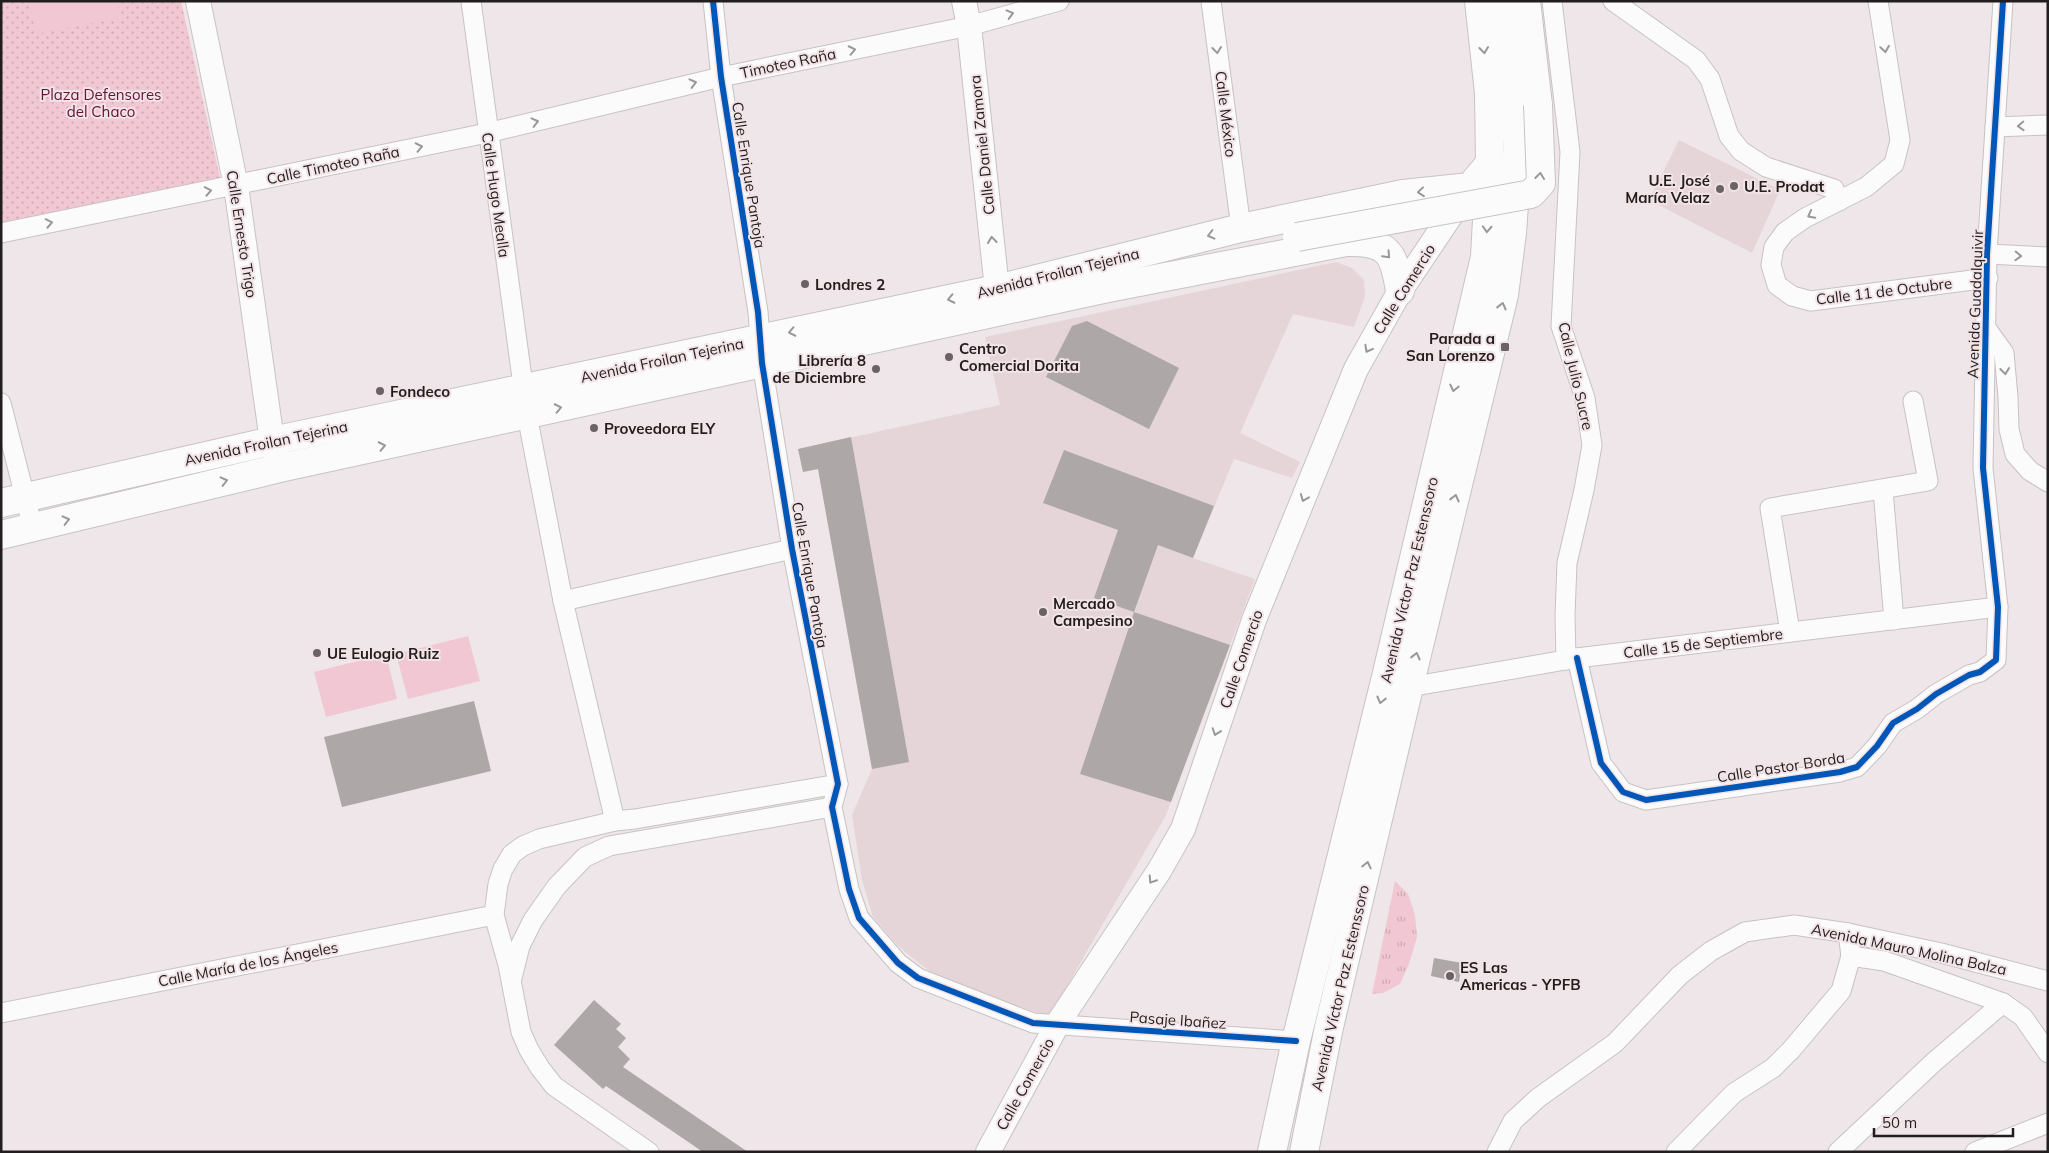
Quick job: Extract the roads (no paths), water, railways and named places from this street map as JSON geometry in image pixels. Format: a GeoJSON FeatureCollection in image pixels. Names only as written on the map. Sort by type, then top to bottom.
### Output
{"type":"FeatureCollection","features":[{"type":"Feature","properties":{"kind":"main road","name":"Avenida Víctor Paz Estenssoro"},"geometry":{"type":"LineString","coordinates":[[1272,1152],[1296,1041],[1386,677],[1485,257],[1490,163],[1489,92],[1479,1]]}},
{"type":"Feature","properties":{"kind":"main road","name":"Avenida Víctor Paz Estenssoro"},"geometry":{"type":"LineString","coordinates":[[1304,1152],[1329,1027],[1408,687],[1504,295],[1512,233],[1518,147],[1505,1]]}},
{"type":"Feature","properties":{"kind":"main road"},"geometry":{"type":"LineString","coordinates":[[1103,289],[1130,271],[1297,237],[1531,194],[1541,183],[1538,105],[1526,1]]}},
{"type":"Feature","properties":{"kind":"main road","name":"Calle Comercio"},"geometry":{"type":"LineString","coordinates":[[1470,187],[1490,163]]}},
{"type":"Feature","properties":{"kind":"main road","name":"Avenida Froilan Tejerina"},"geometry":{"type":"LineString","coordinates":[[761,351],[1241,228],[1403,194],[1470,187]]}},
{"type":"Feature","properties":{"kind":"main road","name":"Avenida Froilan Tejerina"},"geometry":{"type":"LineString","coordinates":[[1,535],[280,468],[525,402],[761,351],[1103,289],[1346,242],[1368,242],[1386,251],[1396,265],[1400,291]]}},
{"type":"Feature","properties":{"kind":"main road","name":"Avenida Froilan Tejerina"},"geometry":{"type":"LineString","coordinates":[[13,500],[272,441],[525,402]]}},
{"type":"Feature","properties":{"kind":"street","name":"Calle Ernesto Trigo"},"geometry":{"type":"LineString","coordinates":[[198,1],[236,186],[272,441],[280,468]]}},
{"type":"Feature","properties":{"kind":"street","name":"Calle Hugo Mealla"},"geometry":{"type":"LineString","coordinates":[[471,1],[525,402],[563,601],[615,821]]}},
{"type":"Feature","properties":{"kind":"street","name":"Calle Enrique Pantoja"},"geometry":{"type":"LineString","coordinates":[[712,1],[721,77],[792,549],[838,784],[832,807],[849,888],[859,918],[898,963],[918,978],[1033,1023],[1058,1023]]}},
{"type":"Feature","properties":{"kind":"street","name":"Calle Daniel Zamora"},"geometry":{"type":"LineString","coordinates":[[964,1],[969,26],[997,289]]}},
{"type":"Feature","properties":{"kind":"street","name":"Timoteo Raña"},"geometry":{"type":"LineString","coordinates":[[488,133],[721,77],[969,26],[1060,1]]}},
{"type":"Feature","properties":{"kind":"street","name":"Calle México"},"geometry":{"type":"LineString","coordinates":[[1211,1],[1241,228]]}},
{"type":"Feature","properties":{"kind":"street","name":"Calle Julio Sucre"},"geometry":{"type":"LineString","coordinates":[[1552,1],[1570,152],[1561,326],[1584,398],[1592,445],[1584,490],[1567,563],[1565,615],[1572,659]]}},
{"type":"Feature","properties":{"kind":"street"},"geometry":{"type":"LineString","coordinates":[[1613,1],[1696,60],[1710,79],[1729,136],[1741,151],[1766,167],[1834,189],[1839,201]]}},
{"type":"Feature","properties":{"kind":"street","name":"Calle 11 de Octubre"},"geometry":{"type":"LineString","coordinates":[[1878,1],[1900,140],[1894,164],[1866,187],[1804,218],[1785,232],[1774,247],[1771,266],[1777,285],[1792,296],[1811,301],[1988,278]]}},
{"type":"Feature","properties":{"kind":"street","name":"Avenida Guadalquivir"},"geometry":{"type":"LineString","coordinates":[[1998,607],[1983,468],[1987,254],[2003,1]]}},
{"type":"Feature","properties":{"kind":"street"},"geometry":{"type":"LineString","coordinates":[[1995,126],[2048,125]]}},
{"type":"Feature","properties":{"kind":"street","name":"Calle Timoteo Raña"},"geometry":{"type":"LineString","coordinates":[[1,233],[488,133]]}},
{"type":"Feature","properties":{"kind":"street","name":"Calle Comercio"},"geometry":{"type":"LineString","coordinates":[[988,1152],[1058,1023],[1159,871],[1183,829],[1254,620],[1356,369],[1400,291],[1470,187]]}},
{"type":"Feature","properties":{"kind":"street"},"geometry":{"type":"LineString","coordinates":[[1987,254],[2048,257]]}},
{"type":"Feature","properties":{"kind":"street"},"geometry":{"type":"LineString","coordinates":[[1986,328],[2004,353],[2009,430],[2015,454],[2030,471],[2048,482]]}},
{"type":"Feature","properties":{"kind":"street"},"geometry":{"type":"LineString","coordinates":[[1790,632],[1770,508],[1928,481],[1913,401]]}},
{"type":"Feature","properties":{"kind":"street"},"geometry":{"type":"LineString","coordinates":[[1,403],[13,500],[33,528]]}},
{"type":"Feature","properties":{"kind":"street"},"geometry":{"type":"LineString","coordinates":[[1883,490],[1894,620]]}},
{"type":"Feature","properties":{"kind":"street"},"geometry":{"type":"LineString","coordinates":[[563,601],[792,549]]}},
{"type":"Feature","properties":{"kind":"street","name":"Calle 15 de Septiembre"},"geometry":{"type":"LineString","coordinates":[[1408,687],[1572,659],[1998,607]]}},
{"type":"Feature","properties":{"kind":"street","name":"Calle Pastor Borda"},"geometry":{"type":"LineString","coordinates":[[1572,659],[1601,763],[1622,792],[1646,800],[1840,772],[1856,767],[1877,746],[1893,723],[1917,709],[1936,694],[1969,675],[1980,672],[1996,660],[1998,607]]}},
{"type":"Feature","properties":{"kind":"street"},"geometry":{"type":"LineString","coordinates":[[649,1152],[554,1086],[529,1050],[521,1032],[512,980],[494,915],[498,884],[503,868],[512,854],[538,839],[615,821],[635,820],[838,784]]}},
{"type":"Feature","properties":{"kind":"street"},"geometry":{"type":"LineString","coordinates":[[512,980],[520,946],[533,920],[556,886],[585,857],[609,846],[832,807]]}},
{"type":"Feature","properties":{"kind":"street","name":"Calle María de los Ángeles"},"geometry":{"type":"LineString","coordinates":[[1,1013],[494,915]]}},
{"type":"Feature","properties":{"kind":"street","name":"Avenida Mauro Molina Balza"},"geometry":{"type":"LineString","coordinates":[[1497,1152],[1513,1121],[1538,1098],[1615,1044],[1680,975],[1711,951],[1746,932],[1794,925],[1848,933],[1941,953],[2048,981]]}},
{"type":"Feature","properties":{"kind":"street"},"geometry":{"type":"LineString","coordinates":[[1676,1152],[1734,1092],[1773,1068],[1791,1050],[1841,991],[1851,956],[1848,933]]}},
{"type":"Feature","properties":{"kind":"street"},"geometry":{"type":"LineString","coordinates":[[1851,956],[1884,961],[2003,1003],[2023,1017],[2048,1053]]}},
{"type":"Feature","properties":{"kind":"street"},"geometry":{"type":"LineString","coordinates":[[1838,1152],[1934,1062],[2003,1003]]}},
{"type":"Feature","properties":{"kind":"street","name":"Pasaje Ibañez"},"geometry":{"type":"LineString","coordinates":[[1058,1023],[1296,1041]]}},
{"type":"Feature","properties":{"kind":"street"},"geometry":{"type":"LineString","coordinates":[[1975,1152],[2048,1123]]}},
{"type":"Feature","properties":{"kind":"place","name":"U.E. Prodat"},"geometry":{"type":"Point","coordinates":[1734,186]}},
{"type":"Feature","properties":{"kind":"place","name":"U.E. José María Velaz"},"geometry":{"type":"Point","coordinates":[1720,189]}},
{"type":"Feature","properties":{"kind":"place","name":"Londres 2"},"geometry":{"type":"Point","coordinates":[805,284]}},
{"type":"Feature","properties":{"kind":"place","name":"Parada a San Lorenzo"},"geometry":{"type":"Point","coordinates":[1505,347]}},
{"type":"Feature","properties":{"kind":"place","name":"Centro Comercial Dorita"},"geometry":{"type":"Point","coordinates":[949,357]}},
{"type":"Feature","properties":{"kind":"place","name":"Librería 8 de Diciembre"},"geometry":{"type":"Point","coordinates":[876,369]}},
{"type":"Feature","properties":{"kind":"place","name":"Fondeco"},"geometry":{"type":"Point","coordinates":[380,391]}},
{"type":"Feature","properties":{"kind":"place","name":"Proveedora ELY"},"geometry":{"type":"Point","coordinates":[594,428]}},
{"type":"Feature","properties":{"kind":"place","name":"Mercado Campesino"},"geometry":{"type":"Point","coordinates":[1043,612]}},
{"type":"Feature","properties":{"kind":"place","name":"UE Eulogio Ruiz"},"geometry":{"type":"Point","coordinates":[317,653]}},
{"type":"Feature","properties":{"kind":"place","name":"ES Las Americas - YPFB"},"geometry":{"type":"Point","coordinates":[1450,976]}},
{"type":"Feature","properties":{"kind":"park label","name":"Plaza Defensores del Chaco"},"geometry":{"type":"Point","coordinates":[101,102]}}]}
